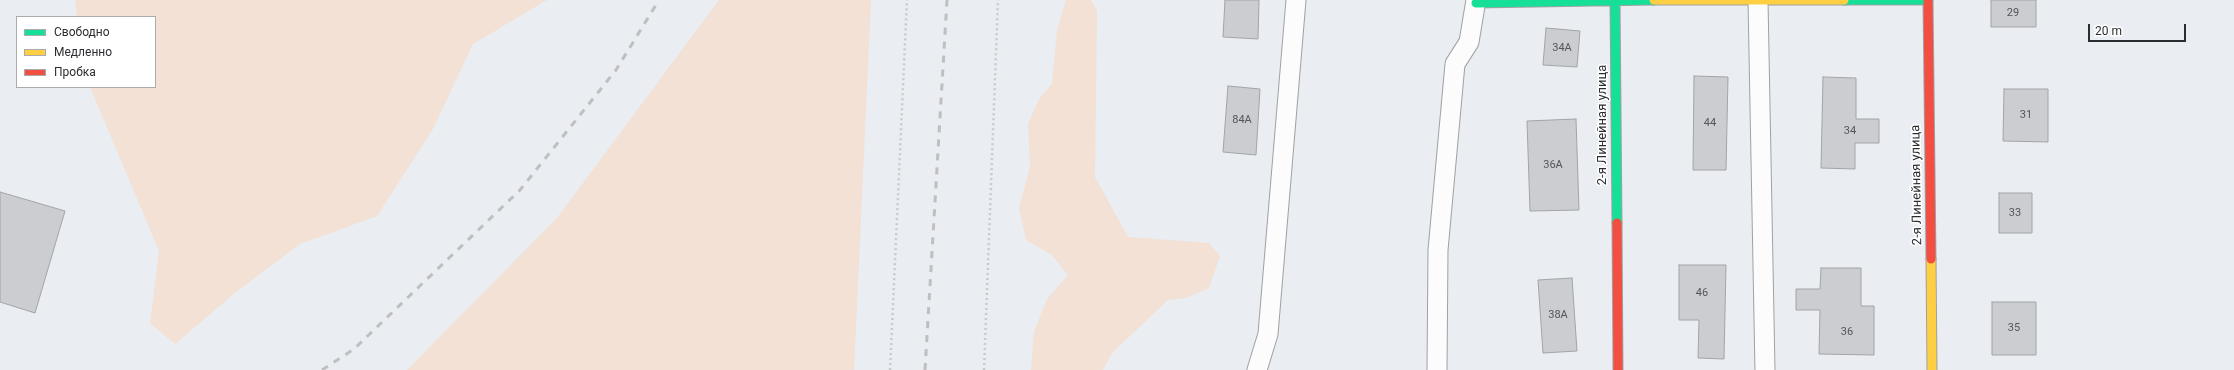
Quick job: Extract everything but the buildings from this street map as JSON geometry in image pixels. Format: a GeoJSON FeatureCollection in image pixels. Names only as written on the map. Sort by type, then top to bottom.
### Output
{"type":"FeatureCollection","features":[{"type":"Feature","properties":{"kind":"street"},"geometry":{"type":"LineString","coordinates":[[1476,2],[1615,0],[1928,0]]}},
{"type":"Feature","properties":{"kind":"street","name":"2-я Линейная улица"},"geometry":{"type":"LineString","coordinates":[[1615,0],[1618,370]]}},
{"type":"Feature","properties":{"kind":"street","name":"2-я Линейная улица"},"geometry":{"type":"LineString","coordinates":[[1928,0],[1932,370]]}},
{"type":"Feature","properties":{"kind":"lane"},"geometry":{"type":"LineString","coordinates":[[1257,370],[1268,334],[1296,0]]}},
{"type":"Feature","properties":{"kind":"lane"},"geometry":{"type":"LineString","coordinates":[[1758,0],[1765,370]]}},
{"type":"Feature","properties":{"kind":"lane"},"geometry":{"type":"LineString","coordinates":[[1437,370],[1438,250],[1455,64],[1469,42],[1476,2]]}},
{"type":"Feature","properties":{"kind":"path"},"geometry":{"type":"LineString","coordinates":[[890,370],[907,0]]}},
{"type":"Feature","properties":{"kind":"path"},"geometry":{"type":"LineString","coordinates":[[984,370],[998,0]]}},
{"type":"Feature","properties":{"kind":"shaded area"},"geometry":{"type":"Polygon","coordinates":[[[75,0],[547,0],[473,44],[433,129],[377,216],[300,244],[235,293],[175,344],[150,323],[159,251],[90,88],[156,88],[156,16],[77,16],[75,0]]]}},
{"type":"Feature","properties":{"kind":"shaded area"},"geometry":{"type":"Polygon","coordinates":[[[719,0],[871,0],[854,370],[407,370],[557,218],[719,0]]]}},
{"type":"Feature","properties":{"kind":"shaded area"},"geometry":{"type":"Polygon","coordinates":[[[1066,0],[1091,0],[1097,11],[1095,177],[1128,237],[1209,243],[1220,256],[1209,288],[1186,298],[1168,300],[1112,353],[1103,370],[1031,370],[1034,332],[1047,299],[1068,275],[1052,255],[1026,240],[1019,208],[1030,167],[1028,124],[1039,99],[1052,84],[1057,31],[1066,0]]]}},
{"type":"Feature","properties":{"kind":"railway"},"geometry":{"type":"LineString","coordinates":[[322,370],[354,349],[520,190],[616,70],[659,0]]}},
{"type":"Feature","properties":{"kind":"railway"},"geometry":{"type":"LineString","coordinates":[[925,370],[947,0]]}},
{"type":"Feature","properties":{"kind":"traffic: fast"},"geometry":{"type":"LineString","coordinates":[[1615,0],[1617,223]]}},
{"type":"Feature","properties":{"kind":"traffic: fast"},"geometry":{"type":"LineString","coordinates":[[1476,3],[1654,0]]}},
{"type":"Feature","properties":{"kind":"traffic: fast"},"geometry":{"type":"LineString","coordinates":[[1844,0],[1928,0]]}},
{"type":"Feature","properties":{"kind":"traffic: slow"},"geometry":{"type":"LineString","coordinates":[[1654,0],[1844,0]]}},
{"type":"Feature","properties":{"kind":"traffic: slow"},"geometry":{"type":"LineString","coordinates":[[1931,259],[1932,370]]}},
{"type":"Feature","properties":{"kind":"traffic: jam"},"geometry":{"type":"LineString","coordinates":[[1928,0],[1931,259]]}},
{"type":"Feature","properties":{"kind":"traffic: jam"},"geometry":{"type":"LineString","coordinates":[[1617,223],[1618,370]]}}]}
